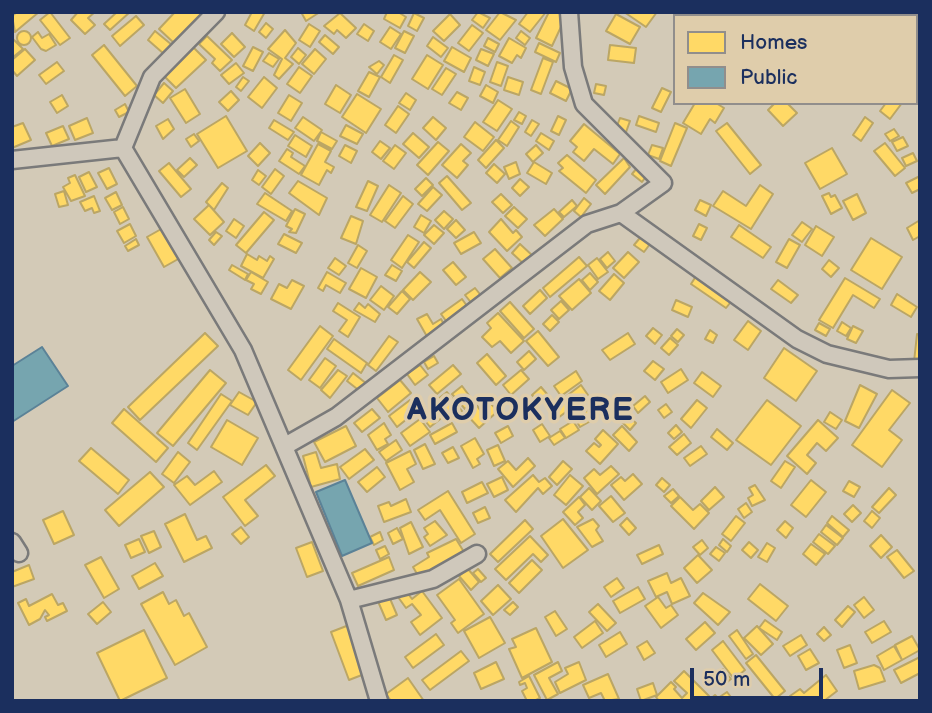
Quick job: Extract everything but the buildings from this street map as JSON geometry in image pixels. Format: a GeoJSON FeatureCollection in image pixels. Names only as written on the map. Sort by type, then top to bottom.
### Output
{"type":"FeatureCollection","features":[{"type":"Feature","properties":{"kind":"street"},"geometry":{"type":"LineString","coordinates":[[123,148],[152,77],[216,12]]}},
{"type":"Feature","properties":{"kind":"street"},"geometry":{"type":"LineString","coordinates":[[285,446],[335,417],[587,225],[621,214],[663,183],[584,104],[573,67],[569,12]]}},
{"type":"Feature","properties":{"kind":"street"},"geometry":{"type":"LineString","coordinates":[[12,160],[123,148]]}},
{"type":"Feature","properties":{"kind":"street"},"geometry":{"type":"LineString","coordinates":[[123,148],[243,350],[349,600],[379,701]]}},
{"type":"Feature","properties":{"kind":"street"},"geometry":{"type":"LineString","coordinates":[[621,214],[797,339],[827,354],[889,369],[920,368]]}},
{"type":"Feature","properties":{"kind":"street"},"geometry":{"type":"LineString","coordinates":[[349,600],[433,579],[477,554]]}},
{"type":"Feature","properties":{"kind":"district","name":"AKOTOKYERE"},"geometry":{"type":"Point","coordinates":[521,412]}}]}
